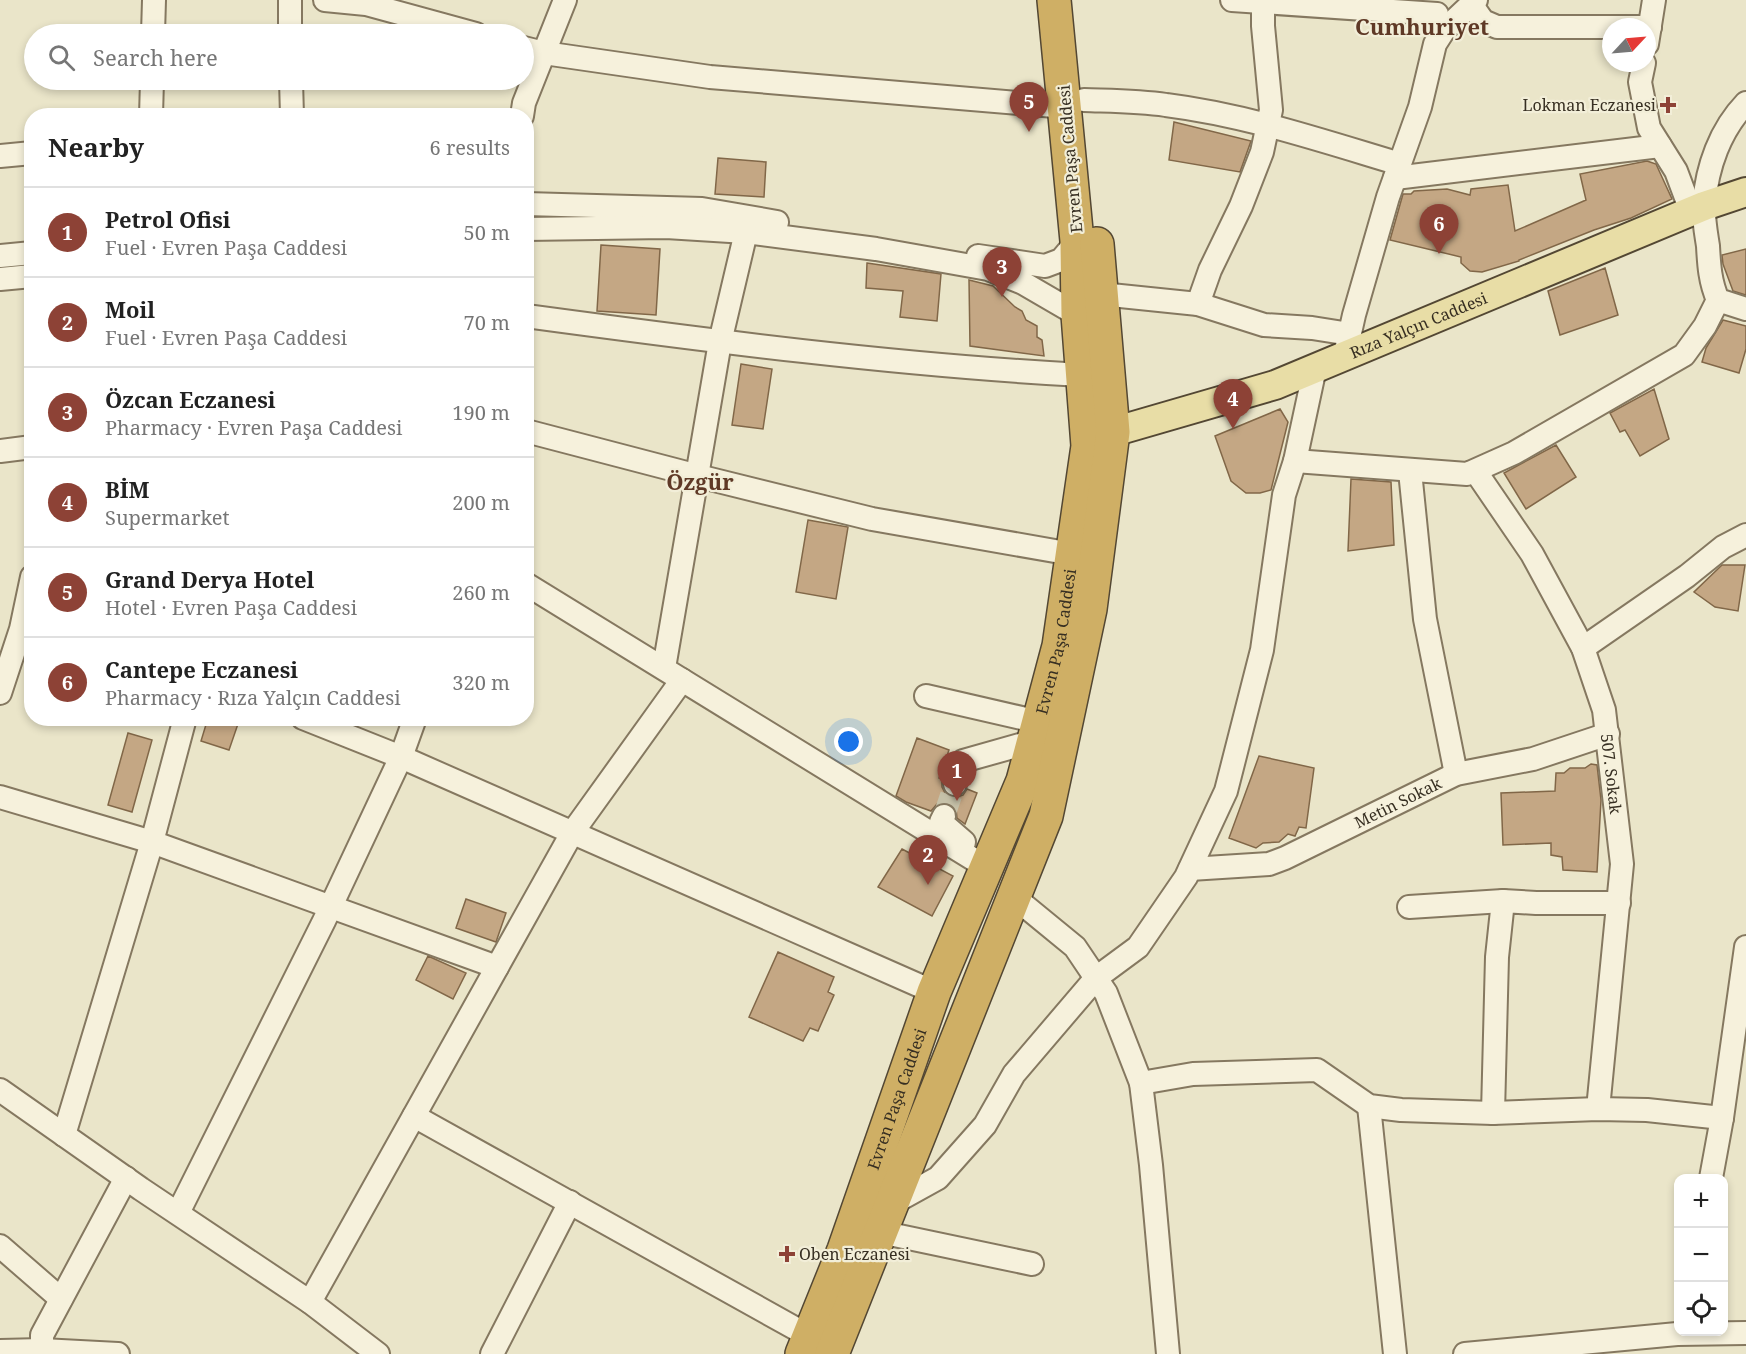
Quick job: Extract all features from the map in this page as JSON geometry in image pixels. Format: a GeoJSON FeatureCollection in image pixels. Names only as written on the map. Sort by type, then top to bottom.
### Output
{"type":"FeatureCollection","features":[{"type":"Feature","properties":{"kind":"highway","name":"Evren Paşa Caddesi"},"geometry":{"type":"LineString","coordinates":[[873,1234],[1046,816],[1090,609],[1101,439],[1075,103],[1054,0]]}},
{"type":"Feature","properties":{"kind":"highway","name":"Evren Paşa Caddesi"},"geometry":{"type":"LineString","coordinates":[[873,1234],[934,992],[1023,781],[1059,646],[1072,554],[1101,439],[1082,375],[1089,304],[1077,241],[1074,0]]}},
{"type":"Feature","properties":{"kind":"highway"},"geometry":{"type":"LineString","coordinates":[[814,1348],[873,1234]]}},
{"type":"Feature","properties":{"kind":"main road","name":"Rıza Yalçın Caddesi"},"geometry":{"type":"LineString","coordinates":[[1101,439],[1275,385],[1315,368],[1348,345],[1698,208],[1746,192]]}},
{"type":"Feature","properties":{"kind":"street"},"geometry":{"type":"LineString","coordinates":[[153,24],[154,0]]}},
{"type":"Feature","properties":{"kind":"street"},"geometry":{"type":"LineString","coordinates":[[290,0],[290,24]]}},
{"type":"Feature","properties":{"kind":"street"},"geometry":{"type":"LineString","coordinates":[[325,0],[366,2],[442,24]]}},
{"type":"Feature","properties":{"kind":"street"},"geometry":{"type":"LineString","coordinates":[[565,0],[534,50],[710,77],[1075,103],[1165,104],[1268,125],[1398,171],[1660,146]]}},
{"type":"Feature","properties":{"kind":"street"},"geometry":{"type":"LineString","coordinates":[[1232,0],[1437,15],[1473,2],[1483,21],[1497,27],[1602,33]]}},
{"type":"Feature","properties":{"kind":"street"},"geometry":{"type":"LineString","coordinates":[[1651,18],[1654,0]]}},
{"type":"Feature","properties":{"kind":"street"},"geometry":{"type":"LineString","coordinates":[[1198,304],[1210,270],[1241,206],[1262,152],[1268,125],[1271,110],[1263,26],[1263,1]]}},
{"type":"Feature","properties":{"kind":"street"},"geometry":{"type":"LineString","coordinates":[[534,229],[666,227],[746,232],[876,249],[988,269],[1089,304],[1198,304],[1264,325],[1312,328],[1348,345],[1398,171],[1420,107],[1435,44],[1437,15]]}},
{"type":"Feature","properties":{"kind":"street"},"geometry":{"type":"LineString","coordinates":[[1642,72],[1640,82],[1649,128],[1698,208],[1711,284],[1718,300],[1746,309]]}},
{"type":"Feature","properties":{"kind":"street"},"geometry":{"type":"LineString","coordinates":[[151,108],[152,90]]}},
{"type":"Feature","properties":{"kind":"street"},"geometry":{"type":"LineString","coordinates":[[291,90],[292,108]]}},
{"type":"Feature","properties":{"kind":"street"},"geometry":{"type":"LineString","coordinates":[[523,108],[527,90]]}},
{"type":"Feature","properties":{"kind":"street"},"geometry":{"type":"LineString","coordinates":[[1698,208],[1720,139],[1736,113],[1746,103]]}},
{"type":"Feature","properties":{"kind":"street"},"geometry":{"type":"LineString","coordinates":[[0,156],[24,154]]}},
{"type":"Feature","properties":{"kind":"street"},"geometry":{"type":"LineString","coordinates":[[534,204],[702,208],[907,246],[1045,266],[1061,260],[1077,241]]}},
{"type":"Feature","properties":{"kind":"street"},"geometry":{"type":"LineString","coordinates":[[310,1302],[572,833],[673,674],[698,476],[720,342],[746,232]]}},
{"type":"Feature","properties":{"kind":"street"},"geometry":{"type":"LineString","coordinates":[[0,256],[24,254]]}},
{"type":"Feature","properties":{"kind":"street"},"geometry":{"type":"LineString","coordinates":[[0,279],[24,277]]}},
{"type":"Feature","properties":{"kind":"street"},"geometry":{"type":"LineString","coordinates":[[1295,461],[1410,471],[1467,474],[1476,472],[1514,453],[1684,355],[1705,326],[1718,300]]}},
{"type":"Feature","properties":{"kind":"street"},"geometry":{"type":"LineString","coordinates":[[534,317],[720,342],[992,370],[1082,375]]}},
{"type":"Feature","properties":{"kind":"street"},"geometry":{"type":"LineString","coordinates":[[873,1234],[938,1178],[985,1125],[1014,1074],[1096,978],[1137,947],[1190,869],[1226,791],[1262,650],[1284,495],[1295,461],[1315,368]]}},
{"type":"Feature","properties":{"kind":"street"},"geometry":{"type":"LineString","coordinates":[[534,432],[872,519],[1072,554]]}},
{"type":"Feature","properties":{"kind":"street"},"geometry":{"type":"LineString","coordinates":[[0,451],[24,448]]}},
{"type":"Feature","properties":{"kind":"street"},"geometry":{"type":"LineString","coordinates":[[1410,471],[1425,619],[1456,774]]}},
{"type":"Feature","properties":{"kind":"street","name":"507. Sokak"},"geometry":{"type":"LineString","coordinates":[[1476,472],[1532,554],[1583,648],[1604,710],[1622,864],[1598,1109]]}},
{"type":"Feature","properties":{"kind":"street"},"geometry":{"type":"LineString","coordinates":[[1583,648],[1687,576],[1723,547],[1746,535]]}},
{"type":"Feature","properties":{"kind":"street"},"geometry":{"type":"LineString","coordinates":[[534,589],[987,865]]}},
{"type":"Feature","properties":{"kind":"street"},"geometry":{"type":"LineString","coordinates":[[0,693],[24,605]]}},
{"type":"Feature","properties":{"kind":"street"},"geometry":{"type":"LineString","coordinates":[[926,696],[1036,732]]}},
{"type":"Feature","properties":{"kind":"street"},"geometry":{"type":"LineString","coordinates":[[64,1135],[152,842],[184,726]]}},
{"type":"Feature","properties":{"kind":"street"},"geometry":{"type":"LineString","coordinates":[[323,726],[401,757],[934,992]]}},
{"type":"Feature","properties":{"kind":"street"},"geometry":{"type":"LineString","coordinates":[[178,1213],[330,906],[401,757],[412,726]]}},
{"type":"Feature","properties":{"kind":"street"},"geometry":{"type":"LineString","coordinates":[[955,784],[963,760],[1036,732]]}},
{"type":"Feature","properties":{"kind":"street","name":"Metin Sokak"},"geometry":{"type":"LineString","coordinates":[[1190,869],[1269,864],[1456,774],[1533,759],[1608,734]]}},
{"type":"Feature","properties":{"kind":"street"},"geometry":{"type":"LineString","coordinates":[[0,797],[152,842],[497,968]]}},
{"type":"Feature","properties":{"kind":"street"},"geometry":{"type":"LineString","coordinates":[[944,816],[941,822],[987,865]]}},
{"type":"Feature","properties":{"kind":"street"},"geometry":{"type":"LineString","coordinates":[[1014,897],[1075,947],[1106,993],[1141,1083],[1151,1165],[1168,1354]]}},
{"type":"Feature","properties":{"kind":"street"},"geometry":{"type":"LineString","coordinates":[[1409,907],[1503,901],[1619,903]]}},
{"type":"Feature","properties":{"kind":"street"},"geometry":{"type":"LineString","coordinates":[[1493,1113],[1497,957],[1503,901]]}},
{"type":"Feature","properties":{"kind":"street"},"geometry":{"type":"LineString","coordinates":[[1712,1174],[1746,947]]}},
{"type":"Feature","properties":{"kind":"street"},"geometry":{"type":"LineString","coordinates":[[1141,1083],[1193,1074],[1317,1070],[1369,1106],[1429,1112],[1493,1113],[1598,1109],[1647,1110],[1722,1118]]}},
{"type":"Feature","properties":{"kind":"street"},"geometry":{"type":"LineString","coordinates":[[0,1090],[310,1302],[377,1354]]}},
{"type":"Feature","properties":{"kind":"street"},"geometry":{"type":"LineString","coordinates":[[1369,1106],[1395,1354]]}},
{"type":"Feature","properties":{"kind":"street"},"geometry":{"type":"LineString","coordinates":[[414,1116],[570,1202],[814,1348]]}},
{"type":"Feature","properties":{"kind":"street"},"geometry":{"type":"LineString","coordinates":[[42,1352],[42,1335],[126,1178]]}},
{"type":"Feature","properties":{"kind":"street"},"geometry":{"type":"LineString","coordinates":[[492,1354],[570,1202]]}},
{"type":"Feature","properties":{"kind":"street"},"geometry":{"type":"LineString","coordinates":[[873,1234],[1032,1264]]}},
{"type":"Feature","properties":{"kind":"street"},"geometry":{"type":"LineString","coordinates":[[0,1246],[61,1299]]}},
{"type":"Feature","properties":{"kind":"street"},"geometry":{"type":"LineString","coordinates":[[1476,1353],[1746,1333]]}},
{"type":"Feature","properties":{"kind":"street"},"geometry":{"type":"LineString","coordinates":[[0,1351],[118,1354]]}},
{"type":"Feature","properties":{"kind":"street"},"geometry":{"type":"LineString","coordinates":[[352,1354],[377,1354]]}},
{"type":"Feature","properties":{"kind":"building"},"geometry":{"type":"Polygon","coordinates":[[[1174,122],[1251,141],[1240,172],[1169,160],[1174,122]]]}},
{"type":"Feature","properties":{"kind":"building"},"geometry":{"type":"Polygon","coordinates":[[[718,158],[766,162],[764,197],[715,194],[718,158]]]}},
{"type":"Feature","properties":{"kind":"building"},"geometry":{"type":"Polygon","coordinates":[[[1647,161],[1656,164],[1672,199],[1631,218],[1594,230],[1519,261],[1482,272],[1470,271],[1461,263],[1461,257],[1390,240],[1403,194],[1447,189],[1470,195],[1471,189],[1508,185],[1515,231],[1586,200],[1580,174],[1647,161]]]}},
{"type":"Feature","properties":{"kind":"building"},"geometry":{"type":"Polygon","coordinates":[[[601,245],[660,249],[656,315],[597,311],[601,245]]]}},
{"type":"Feature","properties":{"kind":"building"},"geometry":{"type":"Polygon","coordinates":[[[1746,249],[1746,295],[1733,291],[1722,255],[1746,249]]]}},
{"type":"Feature","properties":{"kind":"building"},"geometry":{"type":"Polygon","coordinates":[[[867,263],[941,274],[937,321],[900,317],[903,291],[866,288],[867,263]]]}},
{"type":"Feature","properties":{"kind":"building"},"geometry":{"type":"Polygon","coordinates":[[[1605,268],[1618,315],[1560,335],[1548,291],[1605,268]]]}},
{"type":"Feature","properties":{"kind":"building"},"geometry":{"type":"Polygon","coordinates":[[[969,280],[993,286],[1022,311],[1026,320],[1037,326],[1037,337],[1042,340],[1044,356],[970,346],[969,280]]]}},
{"type":"Feature","properties":{"kind":"building"},"geometry":{"type":"Polygon","coordinates":[[[1723,320],[1746,326],[1746,349],[1739,373],[1702,362],[1706,348],[1723,320]]]}},
{"type":"Feature","properties":{"kind":"building"},"geometry":{"type":"Polygon","coordinates":[[[741,364],[772,369],[763,429],[732,425],[741,364]]]}},
{"type":"Feature","properties":{"kind":"building"},"geometry":{"type":"Polygon","coordinates":[[[1654,389],[1669,439],[1640,456],[1625,430],[1620,432],[1610,413],[1654,389]]]}},
{"type":"Feature","properties":{"kind":"building"},"geometry":{"type":"Polygon","coordinates":[[[1280,409],[1288,422],[1271,490],[1246,493],[1231,481],[1215,436],[1280,409]]]}},
{"type":"Feature","properties":{"kind":"building"},"geometry":{"type":"Polygon","coordinates":[[[1556,445],[1576,477],[1526,509],[1504,473],[1556,445]]]}},
{"type":"Feature","properties":{"kind":"building"},"geometry":{"type":"Polygon","coordinates":[[[1351,479],[1391,482],[1394,545],[1348,551],[1351,479]]]}},
{"type":"Feature","properties":{"kind":"building"},"geometry":{"type":"Polygon","coordinates":[[[808,520],[848,527],[836,599],[796,592],[808,520]]]}},
{"type":"Feature","properties":{"kind":"building"},"geometry":{"type":"Polygon","coordinates":[[[1722,565],[1745,565],[1738,611],[1715,607],[1694,592],[1722,565]]]}},
{"type":"Feature","properties":{"kind":"building"},"geometry":{"type":"Polygon","coordinates":[[[206,726],[237,726],[229,750],[201,741],[206,726]]]}},
{"type":"Feature","properties":{"kind":"building"},"geometry":{"type":"Polygon","coordinates":[[[128,733],[152,740],[132,812],[108,805],[128,733]]]}},
{"type":"Feature","properties":{"kind":"building"},"geometry":{"type":"Polygon","coordinates":[[[917,738],[949,750],[939,778],[942,779],[945,793],[951,797],[957,797],[963,795],[967,789],[977,793],[965,824],[957,818],[956,809],[949,804],[937,804],[931,811],[896,796],[917,738]]]}},
{"type":"Feature","properties":{"kind":"building"},"geometry":{"type":"Polygon","coordinates":[[[1259,756],[1314,768],[1306,828],[1299,827],[1295,836],[1288,834],[1279,842],[1263,843],[1256,848],[1229,838],[1259,756]]]}},
{"type":"Feature","properties":{"kind":"building"},"geometry":{"type":"Polygon","coordinates":[[[1591,764],[1597,765],[1601,800],[1597,872],[1563,870],[1562,857],[1551,855],[1551,843],[1503,845],[1501,793],[1555,791],[1556,773],[1564,773],[1570,768],[1585,768],[1591,764]]]}},
{"type":"Feature","properties":{"kind":"building"},"geometry":{"type":"Polygon","coordinates":[[[902,849],[953,876],[932,916],[878,887],[902,849]]]}},
{"type":"Feature","properties":{"kind":"building"},"geometry":{"type":"Polygon","coordinates":[[[466,899],[506,913],[496,942],[456,928],[466,899]]]}},
{"type":"Feature","properties":{"kind":"building"},"geometry":{"type":"Polygon","coordinates":[[[778,952],[834,977],[828,992],[834,995],[818,1031],[810,1028],[803,1041],[749,1017],[778,952]]]}},
{"type":"Feature","properties":{"kind":"building"},"geometry":{"type":"Polygon","coordinates":[[[428,956],[466,973],[453,999],[416,980],[428,956]]]}},
{"type":"Feature","properties":{"kind":"tunnel"},"geometry":{"type":"LineString","coordinates":[[944,816],[955,784]]}},
{"type":"Feature","properties":{"kind":"place","name":"Lokman Eczanesi"},"geometry":{"type":"Point","coordinates":[1668,105]}},
{"type":"Feature","properties":{"kind":"place","name":"Grand Derya Hotel"},"geometry":{"type":"Point","coordinates":[1029,132]}},
{"type":"Feature","properties":{"kind":"place","name":"Cantepe Eczanesi"},"geometry":{"type":"Point","coordinates":[1439,254]}},
{"type":"Feature","properties":{"kind":"place","name":"Özcan Eczanesi"},"geometry":{"type":"Point","coordinates":[1002,297]}},
{"type":"Feature","properties":{"kind":"place","name":"BİM"},"geometry":{"type":"Point","coordinates":[1233,429]}},
{"type":"Feature","properties":{"kind":"place","name":"Petrol Ofisi"},"geometry":{"type":"Point","coordinates":[957,801]}},
{"type":"Feature","properties":{"kind":"place","name":"Moil"},"geometry":{"type":"Point","coordinates":[928,885]}},
{"type":"Feature","properties":{"kind":"place","name":"Oben Eczanesi"},"geometry":{"type":"Point","coordinates":[787,1254]}},
{"type":"Feature","properties":{"kind":"district","name":"Cumhuriyet"},"geometry":{"type":"Point","coordinates":[1422,26]}},
{"type":"Feature","properties":{"kind":"district","name":"Özgür"},"geometry":{"type":"Point","coordinates":[700,481]}}]}
